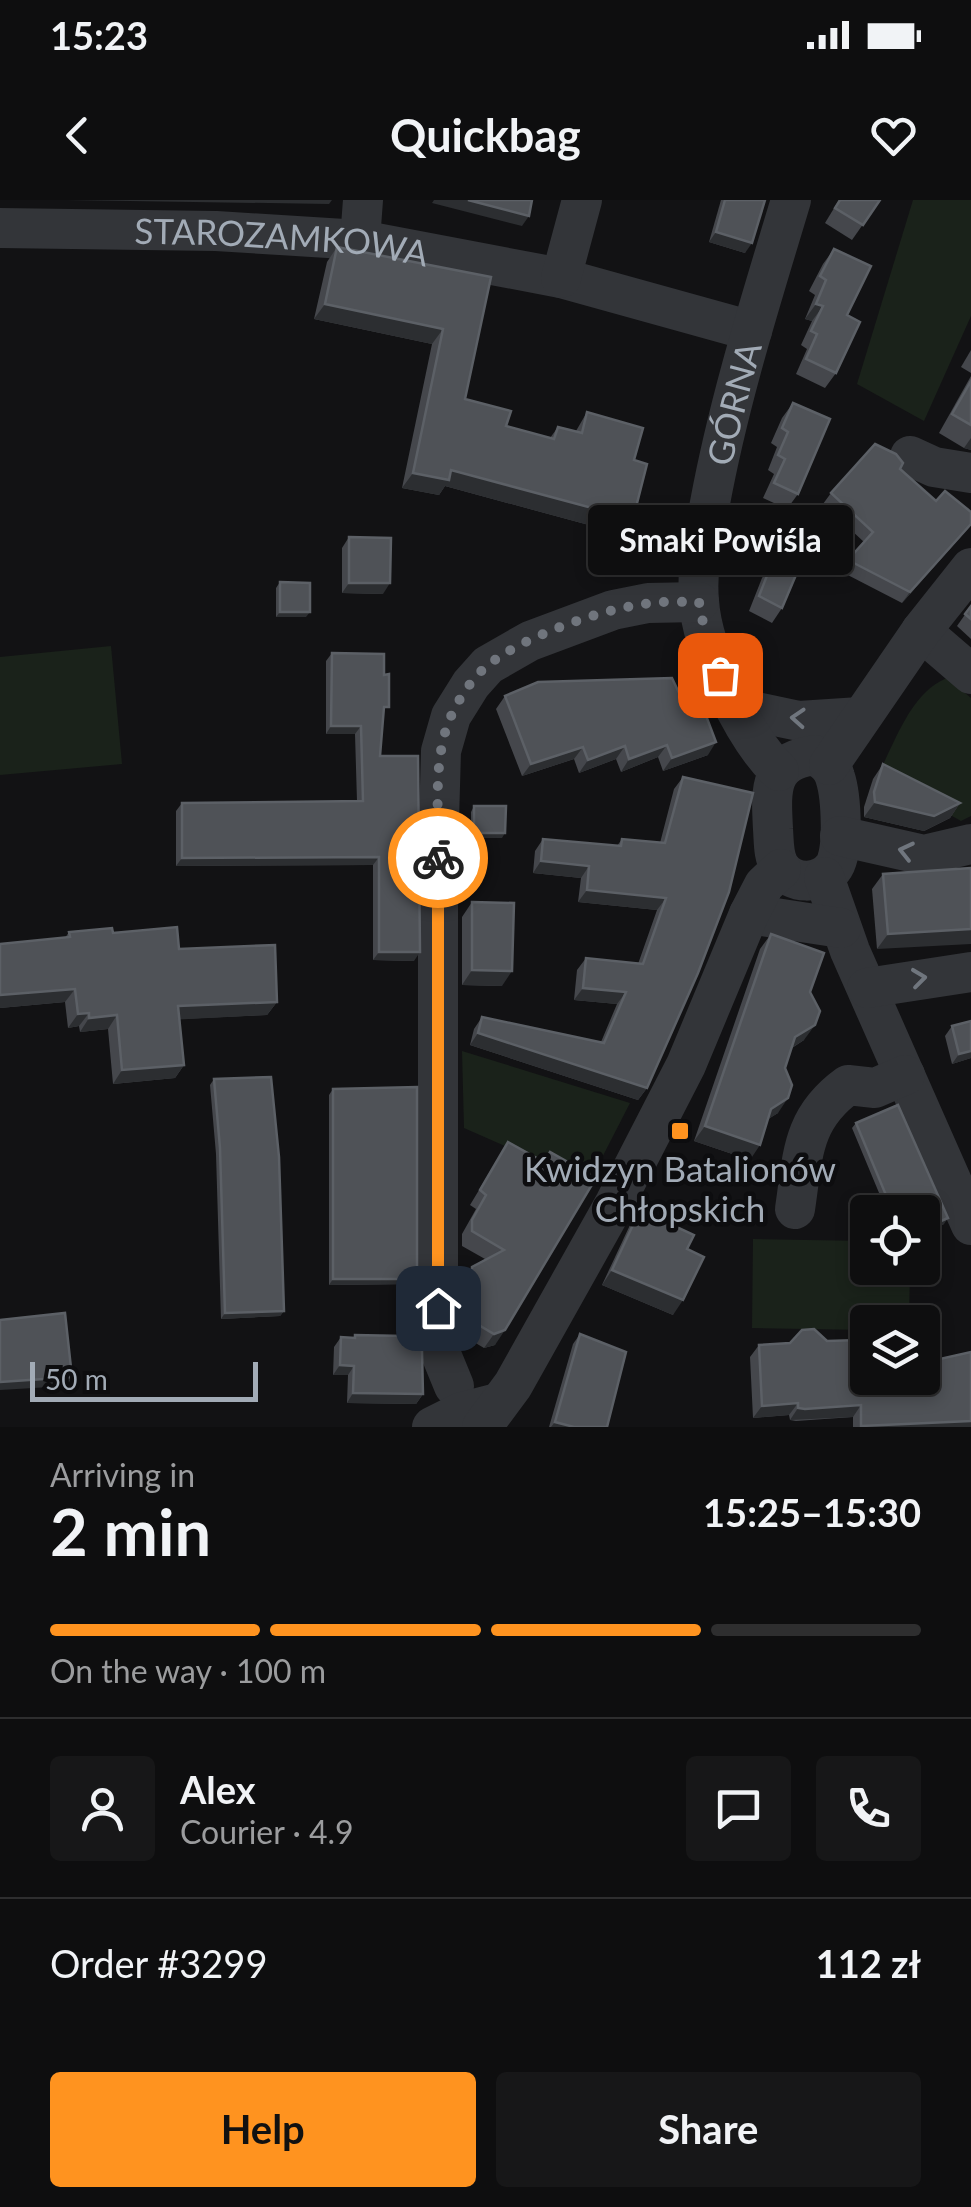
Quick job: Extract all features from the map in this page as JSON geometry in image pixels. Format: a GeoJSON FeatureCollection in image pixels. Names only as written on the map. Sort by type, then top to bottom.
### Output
{"type":"FeatureCollection","features":[{"type":"Feature","properties":{"kind":"street"},"geometry":{"type":"LineString","coordinates":[[360,240],[363,200]]}},
{"type":"Feature","properties":{"kind":"street"},"geometry":{"type":"LineString","coordinates":[[561,278],[582,200]]}},
{"type":"Feature","properties":{"kind":"street","name":"GÓRNA"},"geometry":{"type":"LineString","coordinates":[[780,771],[762,755],[737,708],[707,644],[699,602],[700,558],[719,451],[791,200]]}},
{"type":"Feature","properties":{"kind":"street","name":"STAROZAMKOWA"},"geometry":{"type":"LineString","coordinates":[[0,228],[216,231],[360,240],[561,278],[752,330]]}},
{"type":"Feature","properties":{"kind":"street"},"geometry":{"type":"LineString","coordinates":[[910,456],[934,467],[971,473]]}},
{"type":"Feature","properties":{"kind":"street"},"geometry":{"type":"LineString","coordinates":[[829,765],[921,631],[971,568]]}},
{"type":"Feature","properties":{"kind":"street"},"geometry":{"type":"LineString","coordinates":[[454,1386],[438,1347],[438,856],[441,751],[451,716],[470,684],[488,665],[530,641],[613,610],[648,603],[699,602]]}},
{"type":"Feature","properties":{"kind":"street"},"geometry":{"type":"LineString","coordinates":[[921,631],[971,674]]}},
{"type":"Feature","properties":{"kind":"street"},"geometry":{"type":"LineString","coordinates":[[737,708],[799,721],[860,717]]}},
{"type":"Feature","properties":{"kind":"street"},"geometry":{"type":"LineString","coordinates":[[815,755],[829,765],[836,778],[840,853],[836,866],[824,877],[796,880],[781,869],[774,855],[771,789],[780,771],[796,758],[815,755]]}},
{"type":"Feature","properties":{"kind":"street"},"geometry":{"type":"LineString","coordinates":[[840,836],[924,855],[971,844]]}},
{"type":"Feature","properties":{"kind":"street"},"geometry":{"type":"LineString","coordinates":[[432,1427],[462,1412],[497,1419],[686,1065],[749,914],[764,885],[781,869]]}},
{"type":"Feature","properties":{"kind":"street"},"geometry":{"type":"LineString","coordinates":[[824,877],[841,928],[971,1224]]}},
{"type":"Feature","properties":{"kind":"street"},"geometry":{"type":"LineString","coordinates":[[749,914],[841,928]]}},
{"type":"Feature","properties":{"kind":"street"},"geometry":{"type":"LineString","coordinates":[[867,988],[971,972]]}},
{"type":"Feature","properties":{"kind":"street"},"geometry":{"type":"LineString","coordinates":[[795,1209],[804,1143],[824,1102],[848,1085],[875,1088],[905,1075]]}},
{"type":"Feature","properties":{"kind":"shaded area"},"geometry":{"type":"Polygon","coordinates":[[[913,200],[971,200],[971,316],[924,421],[857,384],[913,200]]]}},
{"type":"Feature","properties":{"kind":"shaded area"},"geometry":{"type":"Polygon","coordinates":[[[111,646],[122,764],[0,775],[0,657],[111,646]]]}},
{"type":"Feature","properties":{"kind":"shaded area"},"geometry":{"type":"Polygon","coordinates":[[[947,678],[971,698],[971,816],[961,821],[878,775],[914,706],[923,694],[947,678]]]}},
{"type":"Feature","properties":{"kind":"shaded area"},"geometry":{"type":"Polygon","coordinates":[[[462,1051],[630,1103],[589,1183],[464,1128],[462,1051]]]}},
{"type":"Feature","properties":{"kind":"shaded area"},"geometry":{"type":"Polygon","coordinates":[[[753,1239],[850,1241],[850,1285],[910,1285],[909,1305],[850,1305],[850,1330],[752,1328],[753,1239]]]}},
{"type":"Feature","properties":{"kind":"building"},"geometry":{"type":"Polygon","coordinates":[[[468,200],[532,200],[529,216],[468,200]]]}},
{"type":"Feature","properties":{"kind":"building"},"geometry":{"type":"Polygon","coordinates":[[[725,200],[765,200],[752,243],[716,232],[725,200]]]}},
{"type":"Feature","properties":{"kind":"building"},"geometry":{"type":"Polygon","coordinates":[[[840,200],[880,200],[863,225],[835,208],[840,200]]]}},
{"type":"Feature","properties":{"kind":"building"},"geometry":{"type":"Polygon","coordinates":[[[337,247],[491,277],[465,399],[511,411],[506,426],[554,439],[558,427],[582,433],[587,412],[643,428],[634,460],[647,464],[633,519],[451,470],[449,480],[413,473],[443,329],[325,304],[337,247]]]}},
{"type":"Feature","properties":{"kind":"building"},"geometry":{"type":"Polygon","coordinates":[[[834,249],[871,266],[847,315],[860,322],[836,373],[806,359],[817,334],[811,331],[823,306],[816,304],[826,280],[820,276],[834,249]]]}},
{"type":"Feature","properties":{"kind":"building"},"geometry":{"type":"Polygon","coordinates":[[[971,381],[971,425],[952,414],[971,381]]]}},
{"type":"Feature","properties":{"kind":"building"},"geometry":{"type":"Polygon","coordinates":[[[793,403],[830,419],[798,494],[774,483],[785,459],[778,455],[788,432],[782,428],[793,403]]]}},
{"type":"Feature","properties":{"kind":"building"},"geometry":{"type":"Polygon","coordinates":[[[875,444],[896,454],[903,463],[900,469],[936,501],[945,491],[971,512],[971,524],[910,592],[848,560],[873,532],[831,493],[875,444]]]}},
{"type":"Feature","properties":{"kind":"building"},"geometry":{"type":"Polygon","coordinates":[[[818,508],[823,511],[782,608],[759,596],[772,563],[818,508]]]}},
{"type":"Feature","properties":{"kind":"building"},"geometry":{"type":"Polygon","coordinates":[[[349,537],[391,538],[390,583],[349,583],[349,537]]]}},
{"type":"Feature","properties":{"kind":"building"},"geometry":{"type":"Polygon","coordinates":[[[280,582],[310,583],[310,612],[280,612],[280,582]]]}},
{"type":"Feature","properties":{"kind":"building"},"geometry":{"type":"Polygon","coordinates":[[[332,653],[384,654],[384,675],[389,674],[389,707],[384,707],[380,756],[418,756],[420,952],[379,952],[379,857],[182,858],[182,803],[363,801],[361,726],[331,726],[332,653]]]}},
{"type":"Feature","properties":{"kind":"building"},"geometry":{"type":"Polygon","coordinates":[[[672,678],[680,695],[696,689],[716,742],[672,758],[667,745],[629,759],[625,746],[588,760],[583,747],[531,764],[505,696],[538,682],[672,678]]]}},
{"type":"Feature","properties":{"kind":"building"},"geometry":{"type":"Polygon","coordinates":[[[883,764],[960,803],[934,816],[875,802],[874,792],[883,764]]]}},
{"type":"Feature","properties":{"kind":"building"},"geometry":{"type":"Polygon","coordinates":[[[683,777],[753,793],[729,892],[647,1088],[478,1033],[482,1017],[604,1043],[626,992],[583,988],[586,958],[643,964],[666,898],[587,890],[589,866],[541,861],[543,839],[621,846],[622,839],[665,843],[683,777]]]}},
{"type":"Feature","properties":{"kind":"building"},"geometry":{"type":"Polygon","coordinates":[[[474,806],[506,806],[505,833],[474,833],[474,806]]]}},
{"type":"Feature","properties":{"kind":"building"},"geometry":{"type":"Polygon","coordinates":[[[971,868],[971,929],[888,934],[883,874],[971,868]]]}},
{"type":"Feature","properties":{"kind":"building"},"geometry":{"type":"Polygon","coordinates":[[[472,902],[514,903],[512,971],[472,970],[472,902]]]}},
{"type":"Feature","properties":{"kind":"building"},"geometry":{"type":"Polygon","coordinates":[[[177,927],[179,949],[275,945],[277,1002],[178,1006],[184,1065],[122,1070],[117,1015],[89,1018],[89,1013],[78,1014],[75,989],[0,995],[0,944],[70,937],[69,932],[112,928],[113,933],[177,927]]]}},
{"type":"Feature","properties":{"kind":"building"},"geometry":{"type":"Polygon","coordinates":[[[771,934],[824,953],[810,992],[820,1011],[815,1025],[795,1037],[785,1068],[792,1085],[788,1098],[771,1109],[760,1145],[705,1126],[771,934]]]}},
{"type":"Feature","properties":{"kind":"building"},"geometry":{"type":"Polygon","coordinates":[[[971,1021],[971,1051],[959,1054],[952,1026],[971,1021]]]}},
{"type":"Feature","properties":{"kind":"building"},"geometry":{"type":"Polygon","coordinates":[[[271,1077],[279,1157],[284,1311],[225,1313],[214,1079],[271,1077]]]}},
{"type":"Feature","properties":{"kind":"building"},"geometry":{"type":"Polygon","coordinates":[[[417,1087],[417,1279],[333,1279],[333,1089],[417,1087]]]}},
{"type":"Feature","properties":{"kind":"building"},"geometry":{"type":"Polygon","coordinates":[[[898,1105],[938,1195],[886,1195],[856,1123],[898,1105]]]}},
{"type":"Feature","properties":{"kind":"building"},"geometry":{"type":"Polygon","coordinates":[[[508,1142],[544,1162],[550,1152],[596,1178],[505,1330],[494,1334],[472,1321],[472,1267],[504,1250],[472,1231],[472,1220],[486,1195],[480,1190],[508,1142]]]}},
{"type":"Feature","properties":{"kind":"building"},"geometry":{"type":"Polygon","coordinates":[[[940,1200],[948,1218],[940,1221],[940,1200]]]}},
{"type":"Feature","properties":{"kind":"building"},"geometry":{"type":"Polygon","coordinates":[[[640,1210],[694,1235],[687,1249],[704,1257],[683,1300],[612,1270],[640,1210]]]}},
{"type":"Feature","properties":{"kind":"building"},"geometry":{"type":"Polygon","coordinates":[[[421,1309],[423,1394],[353,1393],[354,1366],[340,1365],[341,1337],[406,1336],[421,1309]]]}},
{"type":"Feature","properties":{"kind":"building"},"geometry":{"type":"Polygon","coordinates":[[[65,1313],[72,1377],[0,1382],[0,1320],[65,1313]]]}},
{"type":"Feature","properties":{"kind":"building"},"geometry":{"type":"Polygon","coordinates":[[[814,1329],[827,1341],[850,1340],[850,1395],[940,1395],[940,1359],[971,1352],[971,1421],[861,1426],[861,1405],[805,1409],[798,1408],[798,1403],[762,1406],[759,1345],[790,1343],[802,1330],[814,1329]]]}},
{"type":"Feature","properties":{"kind":"building"},"geometry":{"type":"Polygon","coordinates":[[[580,1334],[626,1352],[607,1427],[574,1427],[555,1422],[580,1334]]]}},
{"type":"Feature","properties":{"kind":"way so far"},"geometry":{"type":"LineString","coordinates":[[438,858],[441,751],[451,716],[470,684],[488,665],[530,641],[613,610],[648,603],[699,602],[707,644],[720,675]]}},
{"type":"Feature","properties":{"kind":"place","name":"Smaki Powiśla"},"geometry":{"type":"Point","coordinates":[720,675]}},
{"type":"Feature","properties":{"kind":"place","name":"Kwidzyn Batalionów Chłopskich"},"geometry":{"type":"Point","coordinates":[680,1131]}},
{"type":"Feature","properties":{"kind":"route"},"geometry":{"type":"LineString","coordinates":[[438,858],[438,1308]]}}]}
